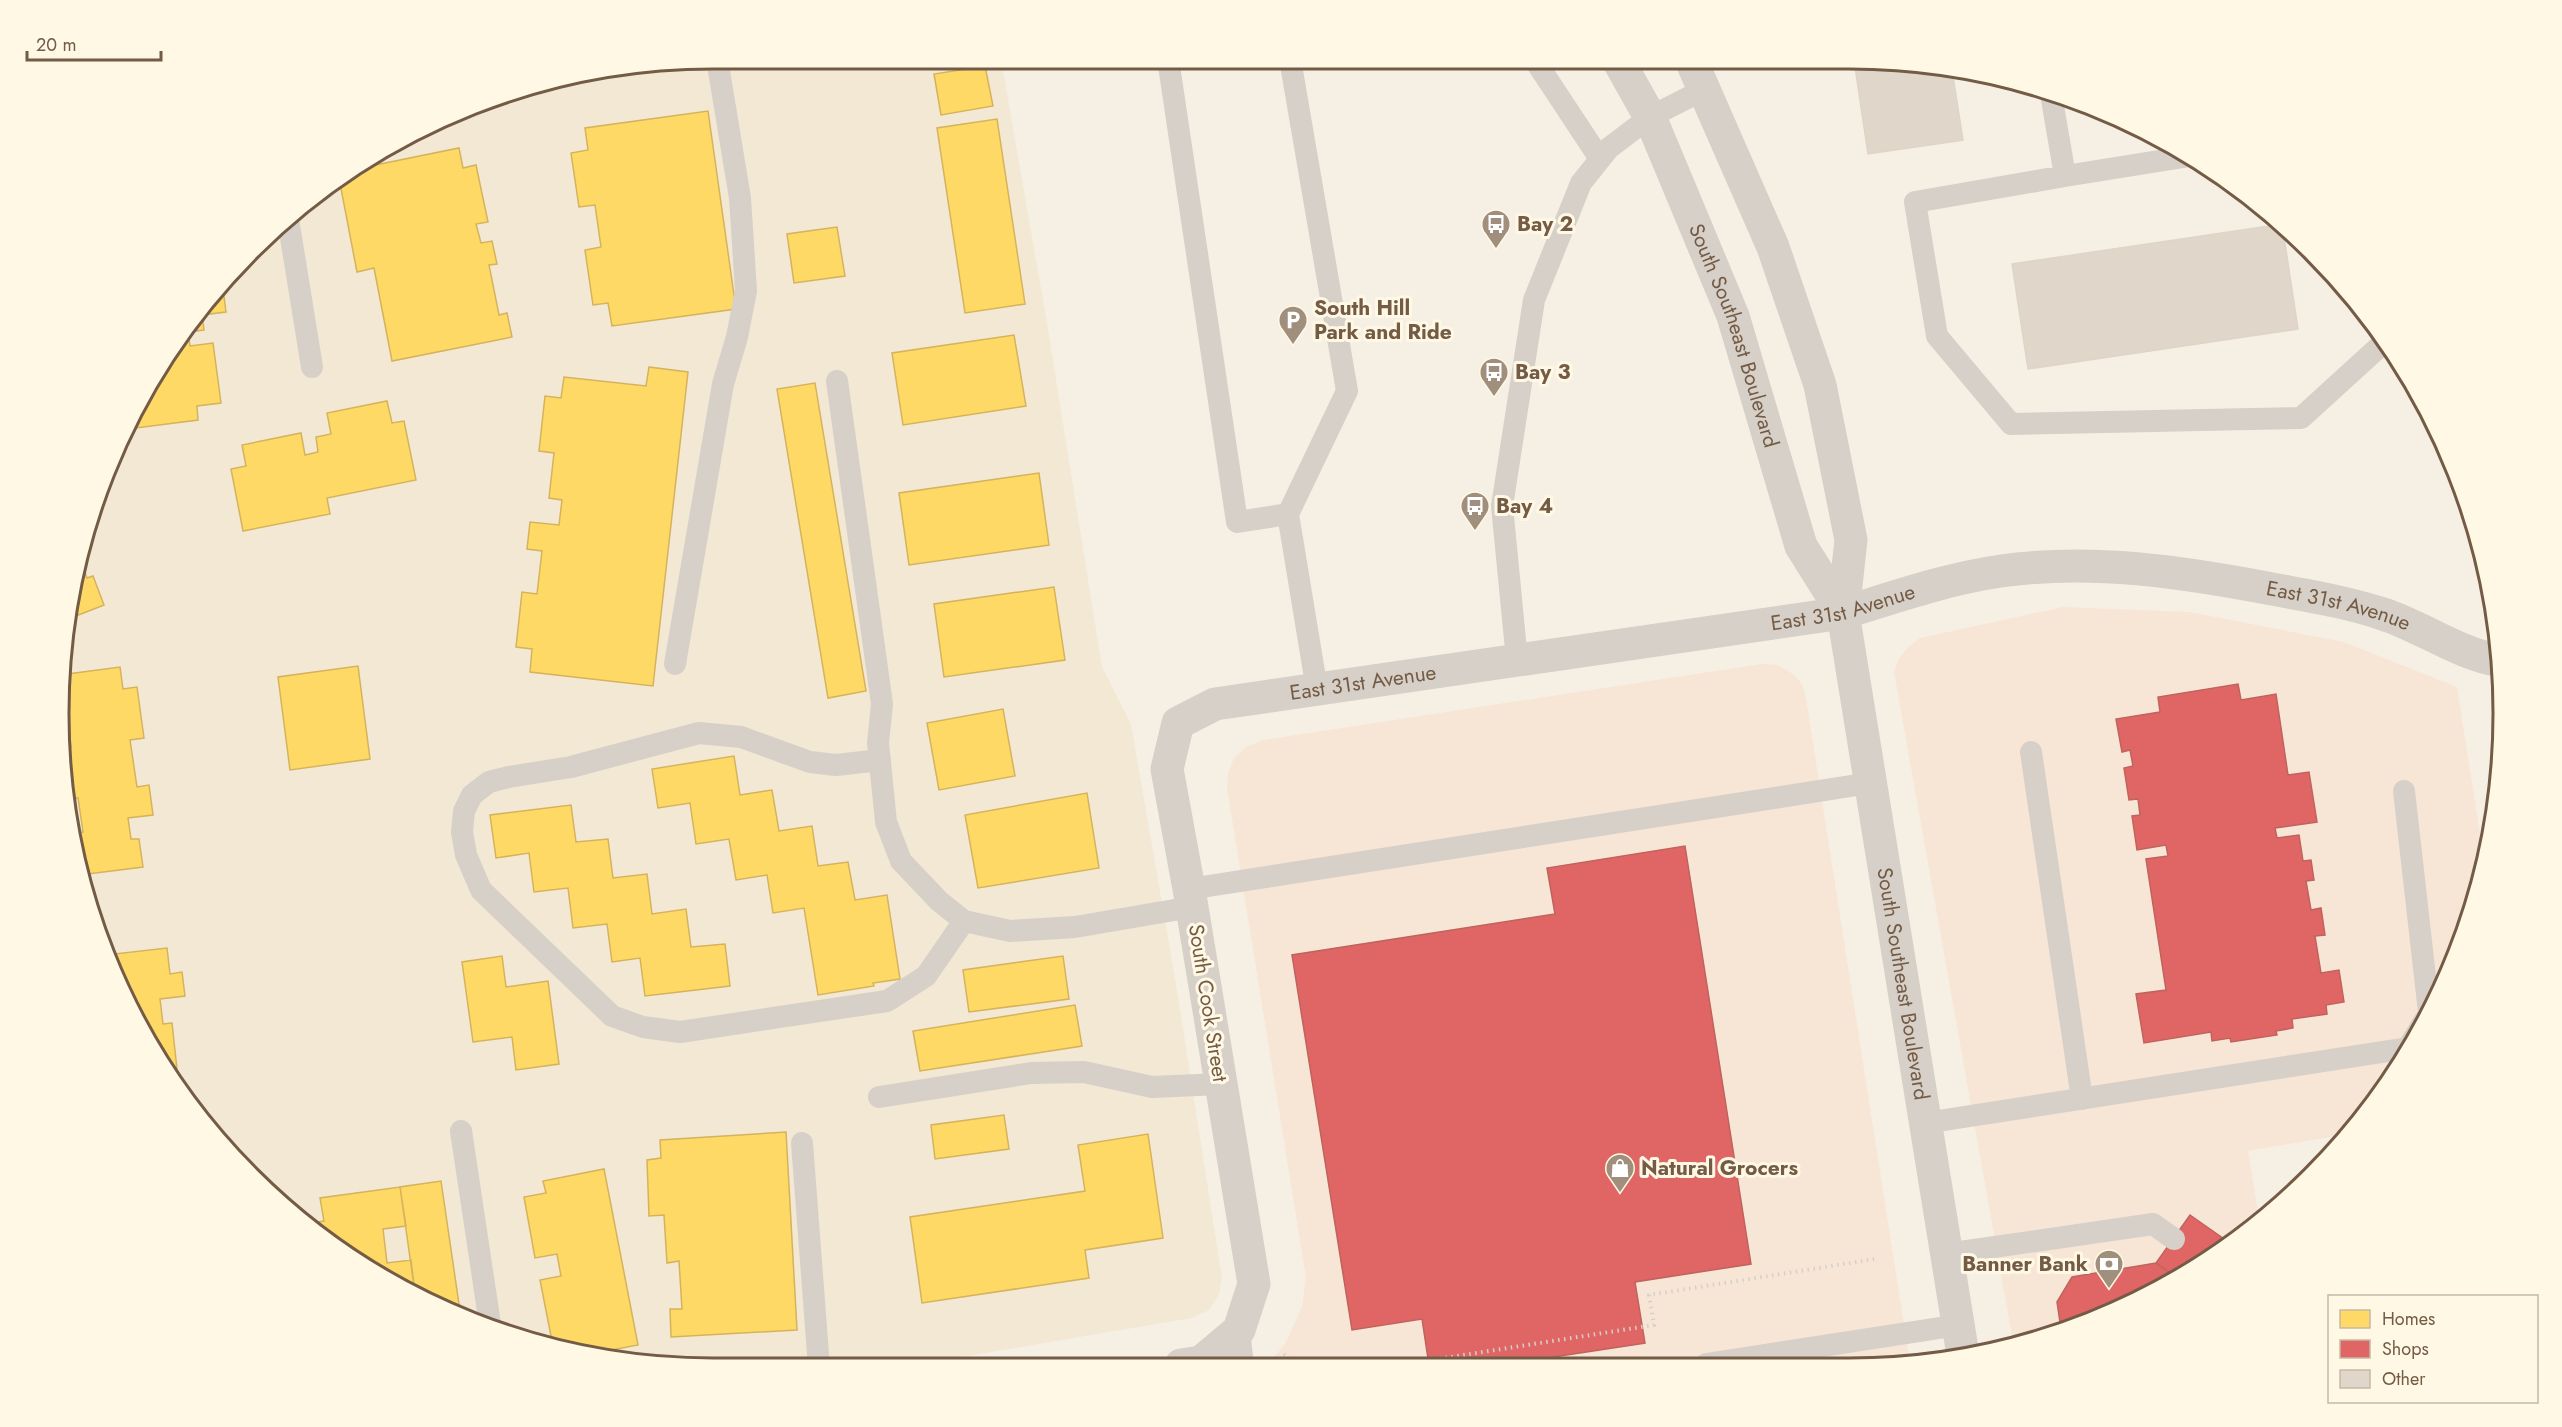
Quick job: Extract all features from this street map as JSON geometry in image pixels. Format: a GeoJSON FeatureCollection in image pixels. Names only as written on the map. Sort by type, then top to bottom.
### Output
{"type":"FeatureCollection","features":[{"type":"Feature","properties":{"kind":"street","name":"South Southeast Boulevard"},"geometry":{"type":"LineString","coordinates":[[1623,69],[1650,117],[1733,315],[1801,546],[1843,613]]}},
{"type":"Feature","properties":{"kind":"street","name":"South Southeast Boulevard"},"geometry":{"type":"LineString","coordinates":[[1696,69],[1773,247],[1821,385],[1851,540],[1843,613],[1961,1340]]}},
{"type":"Feature","properties":{"kind":"street","name":"East 31st Avenue"},"geometry":{"type":"LineString","coordinates":[[1178,723],[1215,704],[1843,613],[1942,582],[2002,571],[2067,566],[2185,572],[2326,599],[2384,614],[2479,657],[2491,659]]}},
{"type":"Feature","properties":{"kind":"street","name":"South Cook Street"},"geometry":{"type":"LineString","coordinates":[[1178,723],[1167,769],[1191,898],[1254,1284],[1239,1330]]}},
{"type":"Feature","properties":{"kind":"street"},"geometry":{"type":"LineString","coordinates":[[1206,1358],[1239,1330]]}},
{"type":"Feature","properties":{"kind":"lane"},"geometry":{"type":"LineString","coordinates":[[675,664],[723,384],[737,337],[746,291],[740,198],[719,69]]}},
{"type":"Feature","properties":{"kind":"lane"},"geometry":{"type":"LineString","coordinates":[[1169,69],[1237,522],[1288,514]]}},
{"type":"Feature","properties":{"kind":"lane"},"geometry":{"type":"LineString","coordinates":[[1292,69],[1347,391],[1288,514],[1317,690]]}},
{"type":"Feature","properties":{"kind":"lane"},"geometry":{"type":"LineString","coordinates":[[1541,69],[1600,159]]}},
{"type":"Feature","properties":{"kind":"lane"},"geometry":{"type":"LineString","coordinates":[[1517,660],[1502,506],[1534,300],[1581,183],[1600,159],[1609,148],[1650,117],[1706,89]]}},
{"type":"Feature","properties":{"kind":"lane"},"geometry":{"type":"LineString","coordinates":[[2052,102],[2066,176]]}},
{"type":"Feature","properties":{"kind":"lane"},"geometry":{"type":"LineString","coordinates":[[2176,158],[1915,202],[1937,336],[2011,424],[2301,418],[2379,347]]}},
{"type":"Feature","properties":{"kind":"lane"},"geometry":{"type":"LineString","coordinates":[[290,229],[312,367]]}},
{"type":"Feature","properties":{"kind":"lane"},"geometry":{"type":"LineString","coordinates":[[837,381],[882,704],[878,742],[886,822],[901,861],[939,901],[964,921],[1010,931],[1075,927],[1191,898],[1870,783]]}},
{"type":"Feature","properties":{"kind":"lane"},"geometry":{"type":"LineString","coordinates":[[880,760],[836,765],[810,762],[741,737],[699,733],[570,766],[489,783],[472,795],[464,811],[462,832],[466,855],[481,890],[612,1016],[643,1027],[680,1032],[887,1001],[926,976],[964,921]]}},
{"type":"Feature","properties":{"kind":"lane"},"geometry":{"type":"LineString","coordinates":[[2031,752],[2082,1099]]}},
{"type":"Feature","properties":{"kind":"lane"},"geometry":{"type":"LineString","coordinates":[[2404,791],[2427,998]]}},
{"type":"Feature","properties":{"kind":"lane"},"geometry":{"type":"LineString","coordinates":[[1925,1123],[2398,1050]]}},
{"type":"Feature","properties":{"kind":"lane"},"geometry":{"type":"LineString","coordinates":[[879,1097],[1031,1073],[1084,1072],[1152,1087],[1221,1084]]}},
{"type":"Feature","properties":{"kind":"lane"},"geometry":{"type":"LineString","coordinates":[[461,1131],[489,1317]]}},
{"type":"Feature","properties":{"kind":"lane"},"geometry":{"type":"LineString","coordinates":[[802,1143],[818,1358]]}},
{"type":"Feature","properties":{"kind":"lane"},"geometry":{"type":"LineString","coordinates":[[1946,1254],[2153,1224],[2174,1239]]}},
{"type":"Feature","properties":{"kind":"lane"},"geometry":{"type":"LineString","coordinates":[[1239,1330],[1242,1358]]}},
{"type":"Feature","properties":{"kind":"lane"},"geometry":{"type":"LineString","coordinates":[[1787,1357],[1961,1340]]}},
{"type":"Feature","properties":{"kind":"path"},"geometry":{"type":"LineString","coordinates":[[1444,1358],[1654,1325],[1649,1295],[1875,1259]]}},
{"type":"Feature","properties":{"kind":"path"},"geometry":{"type":"LineString","coordinates":[[1284,1354],[1289,1358]]}},
{"type":"Feature","properties":{"kind":"shaded area"},"geometry":{"type":"Polygon","coordinates":[[[1003,69],[1046,317],[1102,667],[1131,724],[1176,984],[1222,1278],[1219,1294],[1209,1310],[1192,1318],[955,1358],[671,1357],[588,1346],[506,1324],[428,1292],[391,1272],[321,1225],[289,1198],[258,1169],[202,1106],[155,1036],[135,999],[103,921],[91,880],[81,839],[70,756],[70,671],[75,629],[81,588],[103,506],[135,428],[155,391],[202,321],[229,289],[258,258],[321,202],[391,155],[428,135],[506,103],[588,81],[671,70],[1003,69]]]}},
{"type":"Feature","properties":{"kind":"shaded area"},"geometry":{"type":"Polygon","coordinates":[[[2063,607],[2190,612],[2344,642],[2457,687],[2481,839],[2459,921],[2427,999],[2384,1072],[2334,1136],[2248,1151],[2258,1211],[2241,1225],[2171,1272],[2134,1292],[2056,1324],[2012,1337],[1894,672],[1898,660],[1907,648],[1920,638],[2063,607]]]}},
{"type":"Feature","properties":{"kind":"shaded area"},"geometry":{"type":"Polygon","coordinates":[[[1761,664],[1778,665],[1793,674],[1802,684],[1806,698],[1909,1355],[1848,1358],[1273,1358],[1286,1342],[1302,1307],[1306,1278],[1227,788],[1228,773],[1234,758],[1246,747],[1263,740],[1761,664]]]}},
{"type":"Feature","properties":{"kind":"building: Homes"},"geometry":{"type":"Polygon","coordinates":[[[966,69],[986,69],[993,106],[941,115],[934,74],[966,69]]]}},
{"type":"Feature","properties":{"kind":"building: Homes"},"geometry":{"type":"Polygon","coordinates":[[[708,111],[736,309],[612,326],[608,303],[593,305],[585,250],[601,247],[595,205],[579,207],[571,153],[588,150],[585,128],[708,111]]]}},
{"type":"Feature","properties":{"kind":"building: Homes"},"geometry":{"type":"Polygon","coordinates":[[[997,119],[1025,304],[965,313],[937,128],[997,119]]]}},
{"type":"Feature","properties":{"kind":"building: Homes"},"geometry":{"type":"Polygon","coordinates":[[[459,148],[463,168],[476,165],[488,222],[476,224],[481,243],[492,241],[497,264],[489,265],[499,315],[507,313],[512,337],[392,361],[374,268],[357,272],[341,188],[375,165],[459,148]]]}},
{"type":"Feature","properties":{"kind":"building: Homes"},"geometry":{"type":"Polygon","coordinates":[[[837,227],[845,276],[794,283],[787,234],[837,227]]]}},
{"type":"Feature","properties":{"kind":"building: Homes"},"geometry":{"type":"Polygon","coordinates":[[[224,295],[226,312],[208,314],[224,295]]]}},
{"type":"Feature","properties":{"kind":"building: Homes"},"geometry":{"type":"Polygon","coordinates":[[[203,320],[204,330],[195,331],[203,320]]]}},
{"type":"Feature","properties":{"kind":"building: Homes"},"geometry":{"type":"Polygon","coordinates":[[[1014,335],[1026,406],[903,425],[892,353],[1014,335]]]}},
{"type":"Feature","properties":{"kind":"building: Homes"},"geometry":{"type":"Polygon","coordinates":[[[189,339],[190,346],[213,343],[221,403],[197,406],[198,420],[136,428],[155,391],[189,339]]]}},
{"type":"Feature","properties":{"kind":"building: Homes"},"geometry":{"type":"Polygon","coordinates":[[[649,367],[688,372],[653,686],[530,672],[532,649],[516,647],[522,592],[537,594],[542,551],[527,549],[530,522],[559,525],[562,500],[549,498],[554,453],[539,451],[545,396],[561,398],[564,377],[646,386],[649,367]]]}},
{"type":"Feature","properties":{"kind":"building: Homes"},"geometry":{"type":"Polygon","coordinates":[[[815,383],[866,691],[828,698],[777,389],[815,383]]]}},
{"type":"Feature","properties":{"kind":"building: Homes"},"geometry":{"type":"Polygon","coordinates":[[[387,401],[392,423],[404,421],[416,480],[327,498],[330,514],[243,531],[231,469],[246,466],[242,445],[301,433],[305,455],[318,452],[316,437],[331,434],[327,413],[387,401]]]}},
{"type":"Feature","properties":{"kind":"building: Homes"},"geometry":{"type":"Polygon","coordinates":[[[1039,473],[1049,545],[909,565],[899,493],[1039,473]]]}},
{"type":"Feature","properties":{"kind":"building: Homes"},"geometry":{"type":"Polygon","coordinates":[[[85,572],[87,578],[93,576],[104,605],[77,616],[85,572]]]}},
{"type":"Feature","properties":{"kind":"building: Homes"},"geometry":{"type":"Polygon","coordinates":[[[1054,587],[1065,660],[944,677],[934,604],[1054,587]]]}},
{"type":"Feature","properties":{"kind":"building: Homes"},"geometry":{"type":"Polygon","coordinates":[[[358,666],[370,759],[290,770],[278,677],[358,666]]]}},
{"type":"Feature","properties":{"kind":"building: Homes"},"geometry":{"type":"Polygon","coordinates":[[[120,667],[123,689],[137,687],[144,738],[130,740],[137,787],[149,785],[153,815],[128,818],[131,839],[139,839],[143,867],[89,874],[81,839],[80,832],[83,832],[78,798],[75,799],[70,756],[70,674],[120,667]]]}},
{"type":"Feature","properties":{"kind":"building: Homes"},"geometry":{"type":"Polygon","coordinates":[[[1003,709],[1015,776],[939,790],[927,723],[1003,709]]]}},
{"type":"Feature","properties":{"kind":"building: Homes"},"geometry":{"type":"Polygon","coordinates":[[[734,756],[740,795],[772,790],[779,831],[812,826],[818,866],[848,862],[855,900],[887,895],[900,979],[873,983],[874,986],[818,995],[804,908],[773,913],[767,875],[736,880],[729,839],[696,844],[690,803],[658,808],[652,769],[734,756]]]}},
{"type":"Feature","properties":{"kind":"building: Homes"},"geometry":{"type":"Polygon","coordinates":[[[1087,793],[1099,868],[978,888],[965,815],[1087,793]]]}},
{"type":"Feature","properties":{"kind":"building: Homes"},"geometry":{"type":"Polygon","coordinates":[[[571,805],[576,842],[608,839],[613,878],[647,874],[652,914],[686,909],[691,947],[725,944],[730,986],[645,996],[640,958],[612,962],[607,924],[573,928],[568,888],[534,892],[529,853],[496,858],[490,815],[571,805]]]}},
{"type":"Feature","properties":{"kind":"building: Homes"},"geometry":{"type":"Polygon","coordinates":[[[167,948],[170,974],[182,972],[185,996],[160,999],[163,1024],[172,1023],[177,1069],[155,1036],[135,999],[116,954],[167,948]]]}},
{"type":"Feature","properties":{"kind":"building: Homes"},"geometry":{"type":"Polygon","coordinates":[[[502,956],[506,987],[548,981],[559,1064],[516,1070],[512,1037],[473,1042],[462,962],[502,956]]]}},
{"type":"Feature","properties":{"kind":"building: Homes"},"geometry":{"type":"Polygon","coordinates":[[[1063,956],[1069,999],[969,1012],[963,970],[1063,956]]]}},
{"type":"Feature","properties":{"kind":"building: Homes"},"geometry":{"type":"Polygon","coordinates":[[[1075,1005],[1082,1046],[920,1071],[913,1031],[1075,1005]]]}},
{"type":"Feature","properties":{"kind":"building: Homes"},"geometry":{"type":"Polygon","coordinates":[[[1004,1115],[1009,1149],[935,1159],[931,1125],[1004,1115]]]}},
{"type":"Feature","properties":{"kind":"building: Homes"},"geometry":{"type":"Polygon","coordinates":[[[786,1132],[797,1330],[671,1337],[670,1309],[682,1309],[679,1261],[667,1263],[664,1215],[649,1216],[647,1160],[661,1158],[660,1140],[786,1132]]]}},
{"type":"Feature","properties":{"kind":"building: Homes"},"geometry":{"type":"Polygon","coordinates":[[[1148,1134],[1163,1238],[1085,1250],[1089,1278],[922,1303],[910,1217],[1085,1191],[1078,1145],[1148,1134]]]}},
{"type":"Feature","properties":{"kind":"building: Homes"},"geometry":{"type":"Polygon","coordinates":[[[604,1169],[638,1345],[613,1350],[551,1337],[540,1280],[561,1276],[557,1254],[535,1258],[524,1197],[546,1193],[543,1181],[604,1169]]]}},
{"type":"Feature","properties":{"kind":"building: Homes"},"geometry":{"type":"Polygon","coordinates":[[[441,1181],[459,1306],[414,1284],[400,1187],[441,1181]]]}},
{"type":"Feature","properties":{"kind":"building: Homes"},"geometry":{"type":"Polygon","coordinates":[[[400,1187],[406,1226],[383,1229],[387,1263],[411,1260],[414,1284],[355,1249],[317,1222],[324,1221],[320,1198],[400,1187]]]}},
{"type":"Feature","properties":{"kind":"building: Shops"},"geometry":{"type":"Polygon","coordinates":[[[2238,684],[2241,700],[2276,694],[2288,775],[2309,772],[2317,822],[2275,828],[2277,838],[2299,835],[2303,861],[2311,860],[2314,880],[2306,881],[2311,910],[2321,908],[2325,935],[2315,936],[2321,973],[2339,970],[2344,1002],[2326,1005],[2327,1014],[2292,1019],[2293,1028],[2276,1031],[2277,1035],[2231,1042],[2230,1038],[2212,1041],[2211,1032],[2144,1043],[2136,994],[2166,990],[2146,859],[2168,856],[2166,845],[2137,850],[2132,816],[2140,815],[2138,799],[2129,800],[2124,768],[2133,766],[2130,750],[2122,752],[2116,719],[2160,712],[2158,697],[2238,684]]]}},
{"type":"Feature","properties":{"kind":"building: Shops"},"geometry":{"type":"Polygon","coordinates":[[[1685,846],[1751,1264],[1635,1282],[1645,1343],[1546,1358],[1428,1358],[1422,1319],[1352,1330],[1292,955],[1555,914],[1547,868],[1685,846]]]}},
{"type":"Feature","properties":{"kind":"building: Shops"},"geometry":{"type":"Polygon","coordinates":[[[2190,1215],[2223,1238],[2170,1273],[2156,1263],[2190,1215]]]}},
{"type":"Feature","properties":{"kind":"building: Shops","name":"Banner Bank"},"geometry":{"type":"Polygon","coordinates":[[[2156,1263],[2170,1273],[2134,1292],[2060,1322],[2057,1302],[2072,1277],[2156,1263]]]}},
{"type":"Feature","properties":{"kind":"building: Other"},"geometry":{"type":"Polygon","coordinates":[[[1855,69],[1891,70],[1953,78],[1963,140],[1868,154],[1855,69]]]}},
{"type":"Feature","properties":{"kind":"building: Other"},"geometry":{"type":"Polygon","coordinates":[[[2269,226],[2284,240],[2298,329],[2028,369],[2012,264],[2269,226]]]}},
{"type":"Feature","properties":{"kind":"place","name":"Bay 2"},"geometry":{"type":"Point","coordinates":[1496,250]}},
{"type":"Feature","properties":{"kind":"place","name":"South Hill Park and Ride"},"geometry":{"type":"Point","coordinates":[1293,346]}},
{"type":"Feature","properties":{"kind":"place","name":"Bay 3"},"geometry":{"type":"Point","coordinates":[1494,398]}},
{"type":"Feature","properties":{"kind":"place","name":"Bay 4"},"geometry":{"type":"Point","coordinates":[1475,532]}},
{"type":"Feature","properties":{"kind":"place","name":"Natural Grocers"},"geometry":{"type":"Point","coordinates":[1620,1194]}},
{"type":"Feature","properties":{"kind":"place","name":"Banner Bank"},"geometry":{"type":"Point","coordinates":[2109,1290]}}]}
